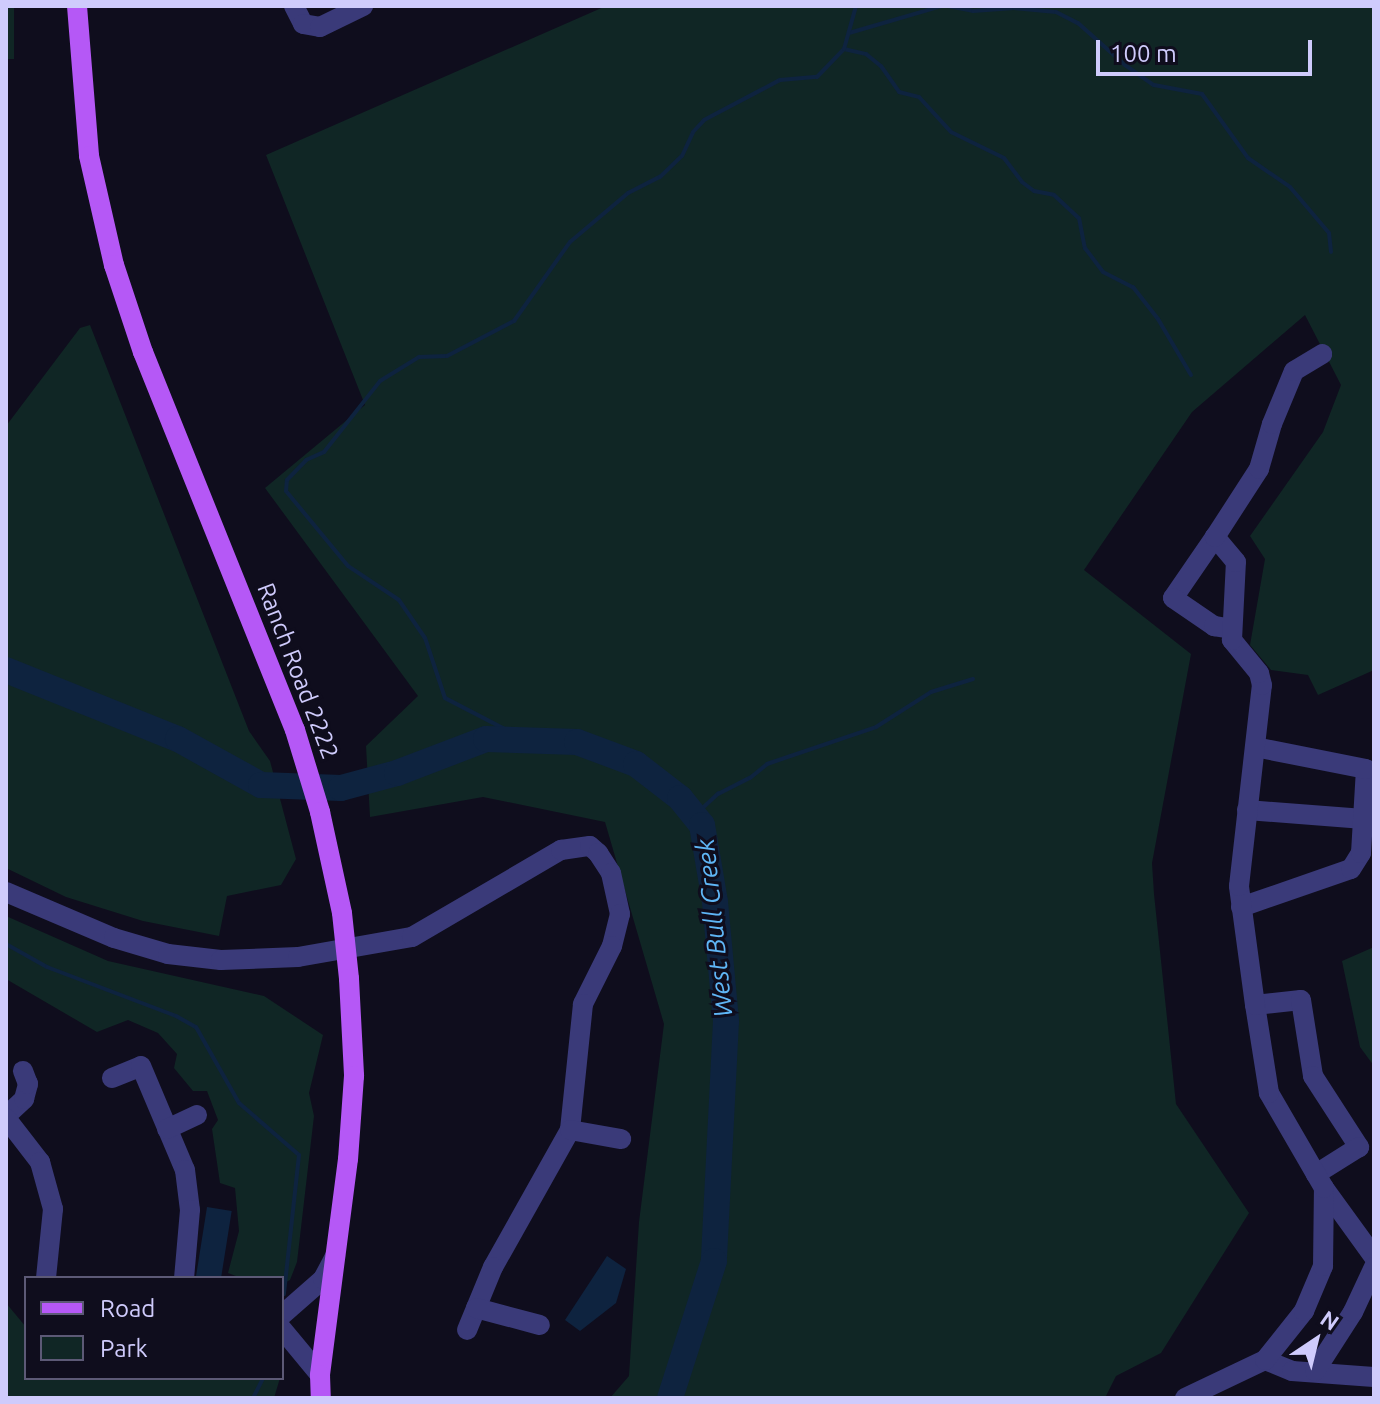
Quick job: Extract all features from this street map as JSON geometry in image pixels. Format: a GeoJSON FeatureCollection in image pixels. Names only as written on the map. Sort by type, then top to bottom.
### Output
{"type":"FeatureCollection","features":[{"type":"Feature","properties":{"kind":"main road","name":"Ranch Road 2222"},"geometry":{"type":"LineString","coordinates":[[77,6],[89,156],[114,265],[143,352],[295,730],[332,866],[346,948],[354,1076],[337,1252],[314,1398]]}},
{"type":"Feature","properties":{"kind":"main road","name":"Ranch Road 2222"},"geometry":{"type":"LineString","coordinates":[[320,1375],[321,1398]]}},
{"type":"Feature","properties":{"kind":"street"},"geometry":{"type":"LineString","coordinates":[[294,6],[303,24],[320,27],[363,6]]}},
{"type":"Feature","properties":{"kind":"street"},"geometry":{"type":"LineString","coordinates":[[1232,629],[1214,626],[1173,598],[1259,469],[1272,424],[1294,371],[1322,354]]}},
{"type":"Feature","properties":{"kind":"street"},"geometry":{"type":"LineString","coordinates":[[1215,537],[1236,562],[1234,645],[1261,679],[1247,810],[1241,907],[1269,1093],[1320,1181],[1374,1257]]}},
{"type":"Feature","properties":{"kind":"street"},"geometry":{"type":"LineString","coordinates":[[1241,907],[1355,866],[1360,857],[1370,766],[1255,747]]}},
{"type":"Feature","properties":{"kind":"street"},"geometry":{"type":"LineString","coordinates":[[1247,810],[1364,819]]}},
{"type":"Feature","properties":{"kind":"street"},"geometry":{"type":"LineString","coordinates":[[6,892],[114,938],[168,954],[252,960],[412,937],[561,850],[590,846],[598,853],[611,873],[620,914],[612,946],[583,1004],[570,1130],[493,1267],[467,1330]]}},
{"type":"Feature","properties":{"kind":"street"},"geometry":{"type":"LineString","coordinates":[[1255,1005],[1301,1000],[1313,1076],[1359,1147],[1320,1181]]}},
{"type":"Feature","properties":{"kind":"street"},"geometry":{"type":"LineString","coordinates":[[14,1066],[28,1084],[24,1099],[6,1117],[40,1162],[53,1209],[46,1276]]}},
{"type":"Feature","properties":{"kind":"street"},"geometry":{"type":"LineString","coordinates":[[112,1078],[141,1066],[185,1170],[190,1210],[184,1276]]}},
{"type":"Feature","properties":{"kind":"street"},"geometry":{"type":"LineString","coordinates":[[167,1129],[197,1115]]}},
{"type":"Feature","properties":{"kind":"street"},"geometry":{"type":"LineString","coordinates":[[570,1130],[621,1139]]}},
{"type":"Feature","properties":{"kind":"street"},"geometry":{"type":"LineString","coordinates":[[1185,1398],[1265,1360],[1297,1322],[1319,1279],[1326,1239],[1320,1181]]}},
{"type":"Feature","properties":{"kind":"street"},"geometry":{"type":"LineString","coordinates":[[284,1313],[323,1279],[337,1252]]}},
{"type":"Feature","properties":{"kind":"street"},"geometry":{"type":"LineString","coordinates":[[1315,1371],[1353,1312],[1374,1267]]}},
{"type":"Feature","properties":{"kind":"street"},"geometry":{"type":"LineString","coordinates":[[476,1308],[540,1325]]}},
{"type":"Feature","properties":{"kind":"street"},"geometry":{"type":"LineString","coordinates":[[284,1331],[320,1375]]}},
{"type":"Feature","properties":{"kind":"street"},"geometry":{"type":"LineString","coordinates":[[1265,1360],[1292,1371],[1374,1377]]}},
{"type":"Feature","properties":{"kind":"green space"},"geometry":{"type":"Polygon","coordinates":[[[6,6],[14,6],[14,59],[6,59],[6,6]]]}},
{"type":"Feature","properties":{"kind":"green space"},"geometry":{"type":"Polygon","coordinates":[[[606,6],[1374,6],[1374,670],[1318,695],[1308,675],[1271,670],[1250,645],[1265,559],[1250,536],[1323,432],[1341,385],[1305,315],[1192,412],[1084,570],[1191,654],[1152,863],[1154,894],[1176,1104],[1249,1213],[1161,1353],[1116,1376],[1105,1398],[610,1398],[629,1376],[639,1222],[664,1024],[605,822],[483,797],[370,817],[366,746],[418,696],[265,488],[365,405],[266,155],[606,6]]]}},
{"type":"Feature","properties":{"kind":"green space"},"geometry":{"type":"Polygon","coordinates":[[[90,325],[249,731],[270,761],[296,859],[281,885],[227,896],[219,936],[143,921],[66,897],[6,868],[6,426],[80,328],[90,325]]]}},
{"type":"Feature","properties":{"kind":"green space"},"geometry":{"type":"Polygon","coordinates":[[[6,916],[108,961],[264,996],[323,1035],[309,1093],[314,1116],[297,1262],[290,1280],[284,1283],[284,1276],[236,1276],[228,1273],[239,1231],[235,1188],[220,1183],[212,1129],[218,1120],[207,1091],[193,1091],[174,1068],[177,1054],[158,1033],[128,1020],[97,1032],[6,979],[6,916]]]}},
{"type":"Feature","properties":{"kind":"green space"},"geometry":{"type":"Polygon","coordinates":[[[1374,947],[1374,1066],[1360,1047],[1342,961],[1374,947]]]}},
{"type":"Feature","properties":{"kind":"green space"},"geometry":{"type":"Polygon","coordinates":[[[6,1303],[24,1325],[24,1380],[279,1380],[274,1398],[6,1398],[6,1303]]]}},
{"type":"Feature","properties":{"kind":"water"},"geometry":{"type":"Polygon","coordinates":[[[207,1207],[232,1211],[221,1276],[196,1276],[207,1207]]]}},
{"type":"Feature","properties":{"kind":"water"},"geometry":{"type":"Polygon","coordinates":[[[607,1256],[626,1269],[616,1303],[580,1331],[565,1320],[607,1256]]]}},
{"type":"Feature","properties":{"kind":"waterway"},"geometry":{"type":"LineString","coordinates":[[526,740],[445,698],[425,638],[399,600],[348,566],[286,491],[287,480],[306,460],[324,452],[380,381],[419,357],[447,356],[514,321],[570,242],[628,193],[660,177],[682,156],[693,132],[704,120],[780,80],[817,77],[844,49],[856,6]]}},
{"type":"Feature","properties":{"kind":"waterway"},"geometry":{"type":"LineString","coordinates":[[849,33],[942,6]]}},
{"type":"Feature","properties":{"kind":"waterway"},"geometry":{"type":"LineString","coordinates":[[948,6],[973,11],[1014,8],[1056,12],[1078,23],[1125,65],[1154,85],[1202,94],[1248,158],[1290,187],[1329,233],[1331,252]]}},
{"type":"Feature","properties":{"kind":"waterway"},"geometry":{"type":"LineString","coordinates":[[844,49],[866,54],[881,66],[899,92],[919,97],[951,132],[1004,158],[1022,182],[1034,191],[1054,195],[1079,218],[1085,248],[1103,272],[1133,287],[1158,319],[1191,375]]}},
{"type":"Feature","properties":{"kind":"waterway","name":"West Bull Creek"},"geometry":{"type":"LineString","coordinates":[[6,670],[178,739],[261,785],[341,788],[397,773],[486,739],[577,742],[636,764],[680,798],[702,825],[715,902],[726,1021],[714,1261],[670,1398]]}},
{"type":"Feature","properties":{"kind":"waterway"},"geometry":{"type":"LineString","coordinates":[[694,816],[718,794],[750,778],[767,764],[876,727],[931,692],[973,679]]}},
{"type":"Feature","properties":{"kind":"waterway"},"geometry":{"type":"LineString","coordinates":[[6,944],[47,967],[176,1016],[196,1027],[239,1103],[299,1155],[284,1294]]}},
{"type":"Feature","properties":{"kind":"waterway"},"geometry":{"type":"LineString","coordinates":[[253,1398],[262,1380]]}}]}
